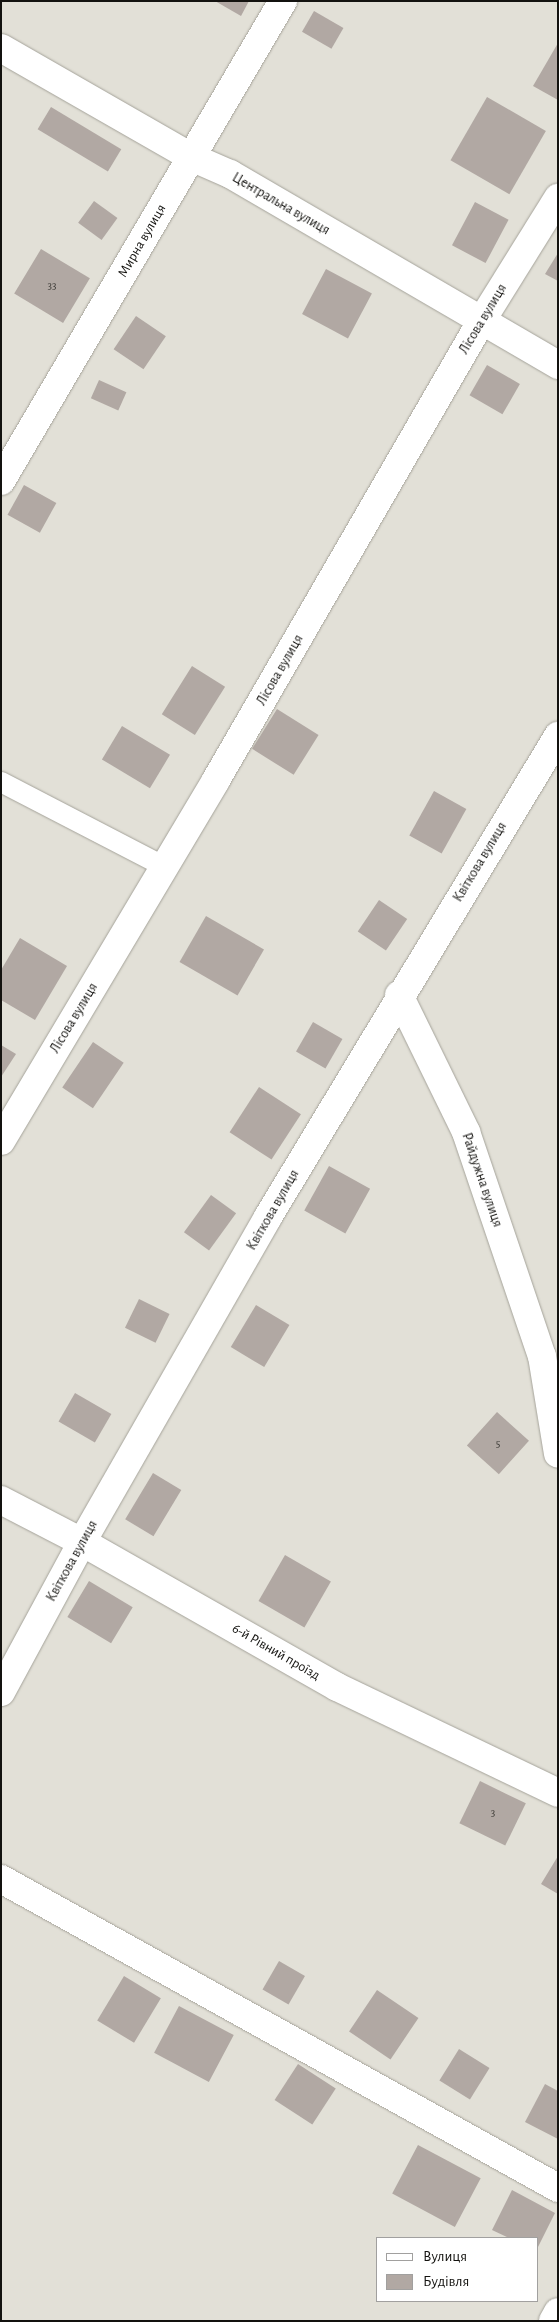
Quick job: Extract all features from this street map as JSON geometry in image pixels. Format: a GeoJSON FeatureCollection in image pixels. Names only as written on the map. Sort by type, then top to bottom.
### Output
{"type":"FeatureCollection","features":[{"type":"Feature","properties":{"kind":"street","name":"Мирна вулиця"},"geometry":{"type":"LineString","coordinates":[[1,482],[283,1]]}},
{"type":"Feature","properties":{"kind":"street","name":"Центральна вулиця"},"geometry":{"type":"LineString","coordinates":[[1,48],[191,158],[230,174],[558,365]]}},
{"type":"Feature","properties":{"kind":"street","name":"Лісова вулиця"},"geometry":{"type":"LineString","coordinates":[[1,1141],[165,867],[482,320],[558,198]]}},
{"type":"Feature","properties":{"kind":"street","name":"Квіткова вулиця"},"geometry":{"type":"LineString","coordinates":[[1,1692],[82,1542],[399,995],[558,736]]}},
{"type":"Feature","properties":{"kind":"street","name":"Райдужна вулиця"},"geometry":{"type":"LineString","coordinates":[[399,995],[466,1132],[551,1363],[558,1454]]}},
{"type":"Feature","properties":{"kind":"street","name":"6-й Рівний проїзд"},"geometry":{"type":"LineString","coordinates":[[1,1500],[82,1542],[337,1687],[558,1793]]}},
{"type":"Feature","properties":{"kind":"street"},"geometry":{"type":"LineString","coordinates":[[1,1879],[558,2188]]}},
{"type":"Feature","properties":{"kind":"street"},"geometry":{"type":"LineString","coordinates":[[553,2321],[558,2312]]}},
{"type":"Feature","properties":{"kind":"lane"},"geometry":{"type":"LineString","coordinates":[[1,782],[165,867]]}},
{"type":"Feature","properties":{"kind":"building"},"geometry":{"type":"Polygon","coordinates":[[[215,1],[249,1],[241,16],[215,1]]]}},
{"type":"Feature","properties":{"kind":"building"},"geometry":{"type":"Polygon","coordinates":[[[314,11],[343,28],[331,49],[302,32],[314,11]]]}},
{"type":"Feature","properties":{"kind":"building"},"geometry":{"type":"Polygon","coordinates":[[[558,43],[558,100],[533,86],[558,43]]]}},
{"type":"Feature","properties":{"kind":"building"},"geometry":{"type":"Polygon","coordinates":[[[487,97],[546,131],[509,194],[450,160],[487,97]]]}},
{"type":"Feature","properties":{"kind":"building"},"geometry":{"type":"Polygon","coordinates":[[[51,107],[121,149],[108,172],[38,129],[51,107]]]}},
{"type":"Feature","properties":{"kind":"building"},"geometry":{"type":"Polygon","coordinates":[[[94,201],[117,218],[102,240],[78,223],[94,201]]]}},
{"type":"Feature","properties":{"kind":"building"},"geometry":{"type":"Polygon","coordinates":[[[475,202],[509,220],[486,263],[452,245],[475,202]]]}},
{"type":"Feature","properties":{"kind":"building"},"geometry":{"type":"Polygon","coordinates":[[[41,249],[90,278],[63,323],[14,294],[41,249]]]}},
{"type":"Feature","properties":{"kind":"building"},"geometry":{"type":"Polygon","coordinates":[[[558,253],[558,281],[545,274],[558,253]]]}},
{"type":"Feature","properties":{"kind":"building"},"geometry":{"type":"Polygon","coordinates":[[[326,269],[372,293],[348,338],[302,314],[326,269]]]}},
{"type":"Feature","properties":{"kind":"building"},"geometry":{"type":"Polygon","coordinates":[[[136,316],[166,336],[143,369],[114,349],[136,316]]]}},
{"type":"Feature","properties":{"kind":"building"},"geometry":{"type":"Polygon","coordinates":[[[487,365],[520,384],[502,414],[470,395],[487,365]]]}},
{"type":"Feature","properties":{"kind":"building"},"geometry":{"type":"Polygon","coordinates":[[[99,380],[126,392],[118,410],[91,398],[99,380]]]}},
{"type":"Feature","properties":{"kind":"building"},"geometry":{"type":"Polygon","coordinates":[[[24,485],[56,503],[40,533],[8,515],[24,485]]]}},
{"type":"Feature","properties":{"kind":"building"},"geometry":{"type":"Polygon","coordinates":[[[192,666],[225,687],[195,735],[162,714],[192,666]]]}},
{"type":"Feature","properties":{"kind":"building"},"geometry":{"type":"Polygon","coordinates":[[[277,709],[319,735],[294,775],[252,749],[277,709]]]}},
{"type":"Feature","properties":{"kind":"building"},"geometry":{"type":"Polygon","coordinates":[[[122,726],[170,755],[150,788],[102,759],[122,726]]]}},
{"type":"Feature","properties":{"kind":"building"},"geometry":{"type":"Polygon","coordinates":[[[434,791],[466,809],[442,854],[409,836],[434,791]]]}},
{"type":"Feature","properties":{"kind":"building"},"geometry":{"type":"Polygon","coordinates":[[[379,900],[407,919],[386,951],[358,932],[379,900]]]}},
{"type":"Feature","properties":{"kind":"building"},"geometry":{"type":"Polygon","coordinates":[[[206,916],[264,950],[238,995],[180,962],[206,916]]]}},
{"type":"Feature","properties":{"kind":"building"},"geometry":{"type":"Polygon","coordinates":[[[20,938],[67,966],[35,1020],[1,1000],[1,970],[20,938]]]}},
{"type":"Feature","properties":{"kind":"building"},"geometry":{"type":"Polygon","coordinates":[[[313,1022],[342,1039],[325,1068],[296,1051],[313,1022]]]}},
{"type":"Feature","properties":{"kind":"building"},"geometry":{"type":"Polygon","coordinates":[[[93,1042],[124,1063],[93,1108],[62,1088],[93,1042]]]}},
{"type":"Feature","properties":{"kind":"building"},"geometry":{"type":"Polygon","coordinates":[[[1,1045],[16,1054],[1,1077],[1,1045]]]}},
{"type":"Feature","properties":{"kind":"building"},"geometry":{"type":"Polygon","coordinates":[[[259,1087],[301,1114],[272,1160],[230,1132],[259,1087]]]}},
{"type":"Feature","properties":{"kind":"building"},"geometry":{"type":"Polygon","coordinates":[[[329,1166],[370,1189],[345,1233],[304,1211],[329,1166]]]}},
{"type":"Feature","properties":{"kind":"building"},"geometry":{"type":"Polygon","coordinates":[[[211,1195],[236,1213],[209,1250],[184,1232],[211,1195]]]}},
{"type":"Feature","properties":{"kind":"building"},"geometry":{"type":"Polygon","coordinates":[[[139,1299],[170,1314],[156,1343],[125,1328],[139,1299]]]}},
{"type":"Feature","properties":{"kind":"building"},"geometry":{"type":"Polygon","coordinates":[[[256,1305],[289,1325],[264,1367],[231,1347],[256,1305]]]}},
{"type":"Feature","properties":{"kind":"building"},"geometry":{"type":"Polygon","coordinates":[[[75,1393],[111,1414],[95,1443],[58,1422],[75,1393]]]}},
{"type":"Feature","properties":{"kind":"building"},"geometry":{"type":"Polygon","coordinates":[[[497,1412],[529,1441],[499,1474],[467,1445],[497,1412]]]}},
{"type":"Feature","properties":{"kind":"building"},"geometry":{"type":"Polygon","coordinates":[[[153,1473],[181,1490],[153,1536],[125,1519],[153,1473]]]}},
{"type":"Feature","properties":{"kind":"building"},"geometry":{"type":"Polygon","coordinates":[[[285,1555],[331,1582],[304,1627],[258,1601],[285,1555]]]}},
{"type":"Feature","properties":{"kind":"building"},"geometry":{"type":"Polygon","coordinates":[[[89,1581],[133,1607],[111,1643],[67,1617],[89,1581]]]}},
{"type":"Feature","properties":{"kind":"building"},"geometry":{"type":"Polygon","coordinates":[[[480,1781],[526,1803],[505,1846],[459,1823],[480,1781]]]}},
{"type":"Feature","properties":{"kind":"building"},"geometry":{"type":"Polygon","coordinates":[[[558,1856],[558,1894],[541,1884],[558,1856]]]}},
{"type":"Feature","properties":{"kind":"building"},"geometry":{"type":"Polygon","coordinates":[[[279,1961],[305,1976],[288,2005],[262,1990],[279,1961]]]}},
{"type":"Feature","properties":{"kind":"building"},"geometry":{"type":"Polygon","coordinates":[[[124,1976],[161,1998],[134,2043],[97,2021],[124,1976]]]}},
{"type":"Feature","properties":{"kind":"building"},"geometry":{"type":"Polygon","coordinates":[[[377,1990],[418,2018],[390,2059],[349,2031],[377,1990]]]}},
{"type":"Feature","properties":{"kind":"building"},"geometry":{"type":"Polygon","coordinates":[[[179,2006],[234,2035],[209,2082],[154,2053],[179,2006]]]}},
{"type":"Feature","properties":{"kind":"building"},"geometry":{"type":"Polygon","coordinates":[[[459,2049],[490,2068],[470,2099],[439,2080],[459,2049]]]}},
{"type":"Feature","properties":{"kind":"building"},"geometry":{"type":"Polygon","coordinates":[[[298,2064],[336,2089],[312,2125],[275,2100],[298,2064]]]}},
{"type":"Feature","properties":{"kind":"building"},"geometry":{"type":"Polygon","coordinates":[[[545,2084],[558,2091],[558,2139],[525,2122],[545,2084]]]}},
{"type":"Feature","properties":{"kind":"building"},"geometry":{"type":"Polygon","coordinates":[[[418,2145],[481,2178],[455,2227],[392,2194],[418,2145]]]}},
{"type":"Feature","properties":{"kind":"building"},"geometry":{"type":"Polygon","coordinates":[[[512,2190],[555,2213],[539,2245],[539,2237],[507,2237],[492,2230],[512,2190]]]}}]}
